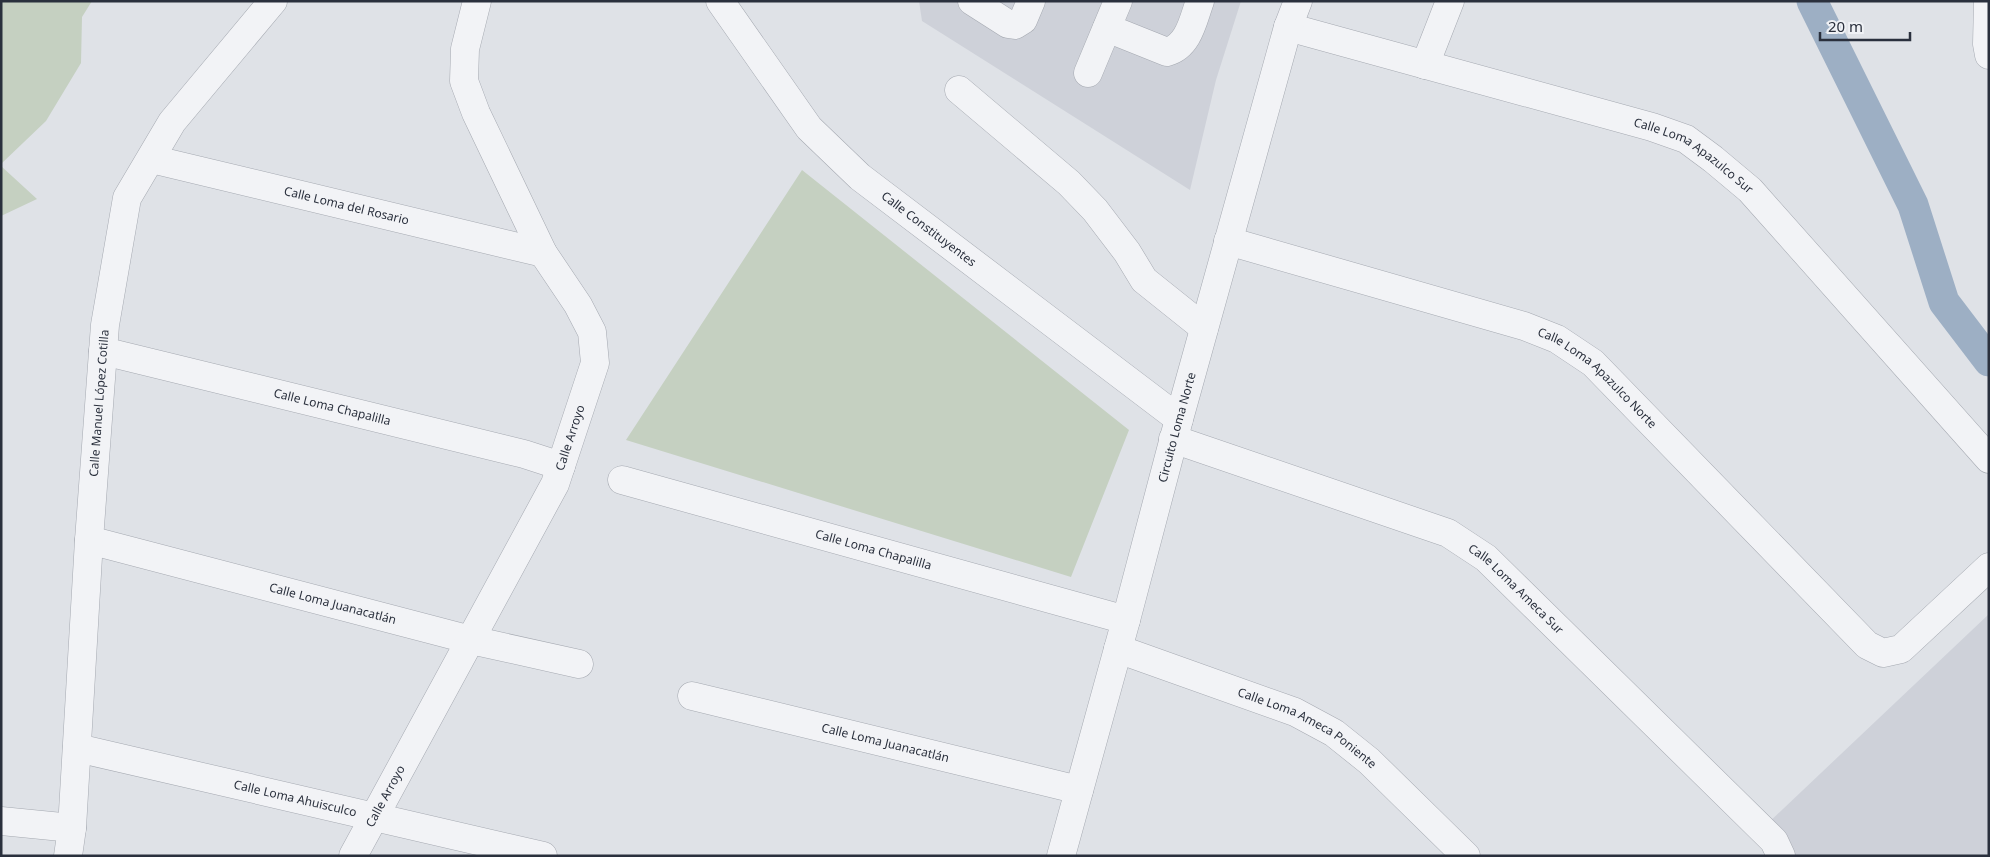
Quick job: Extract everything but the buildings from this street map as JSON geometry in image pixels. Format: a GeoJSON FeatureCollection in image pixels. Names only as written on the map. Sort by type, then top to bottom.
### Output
{"type":"FeatureCollection","features":[{"type":"Feature","properties":{"kind":"street","name":"Calle Manuel López Cotilla"},"geometry":{"type":"LineString","coordinates":[[68,856],[72,828],[89,540],[105,325],[128,198],[172,122],[273,1]]}},
{"type":"Feature","properties":{"kind":"street","name":"Calle Arroyo"},"geometry":{"type":"LineString","coordinates":[[353,856],[555,484],[595,363],[592,332],[578,305],[543,253],[476,113],[464,81],[465,48],[477,1]]}},
{"type":"Feature","properties":{"kind":"street","name":"Calle Constituyentes"},"geometry":{"type":"LineString","coordinates":[[720,1],[809,128],[860,177],[1176,429]]}},
{"type":"Feature","properties":{"kind":"street"},"geometry":{"type":"LineString","coordinates":[[972,1],[1008,24],[1016,25],[1023,20],[1031,1]]}},
{"type":"Feature","properties":{"kind":"street"},"geometry":{"type":"LineString","coordinates":[[1088,73],[1118,1]]}},
{"type":"Feature","properties":{"kind":"street"},"geometry":{"type":"LineString","coordinates":[[1107,28],[1168,52],[1176,50],[1184,42],[1200,1]]}},
{"type":"Feature","properties":{"kind":"street","name":"Circuito Loma Norte"},"geometry":{"type":"LineString","coordinates":[[1061,856],[1228,241],[1288,27],[1298,1]]}},
{"type":"Feature","properties":{"kind":"street"},"geometry":{"type":"LineString","coordinates":[[1425,65],[1450,1]]}},
{"type":"Feature","properties":{"kind":"street"},"geometry":{"type":"LineString","coordinates":[[1988,1],[1987,44],[1989,55]]}},
{"type":"Feature","properties":{"kind":"street","name":"Calle Loma Apazulco Sur"},"geometry":{"type":"LineString","coordinates":[[1288,27],[1652,127],[1686,139],[1750,190],[1989,459]]}},
{"type":"Feature","properties":{"kind":"street"},"geometry":{"type":"LineString","coordinates":[[959,90],[1069,183],[1095,210],[1127,252],[1144,280],[1204,328]]}},
{"type":"Feature","properties":{"kind":"street","name":"Calle Loma del Rosario"},"geometry":{"type":"LineString","coordinates":[[151,159],[543,253]]}},
{"type":"Feature","properties":{"kind":"street","name":"Calle Loma Apazulco Norte"},"geometry":{"type":"LineString","coordinates":[[1228,241],[1524,326],[1557,339],[1593,363],[1867,645],[1883,653],[1901,649],[1989,567]]}},
{"type":"Feature","properties":{"kind":"street","name":"Calle Loma Chapalilla"},"geometry":{"type":"LineString","coordinates":[[103,351],[524,454],[561,466]]}},
{"type":"Feature","properties":{"kind":"street","name":"Calle Loma Ameca Sur"},"geometry":{"type":"LineString","coordinates":[[1176,429],[1448,533],[1486,558],[1774,841],[1781,856]]}},
{"type":"Feature","properties":{"kind":"street","name":"Calle Loma Chapalilla"},"geometry":{"type":"LineString","coordinates":[[622,480],[1126,620]]}},
{"type":"Feature","properties":{"kind":"street","name":"Calle Loma Juanacatlán"},"geometry":{"type":"LineString","coordinates":[[89,540],[471,640],[579,664]]}},
{"type":"Feature","properties":{"kind":"street","name":"Calle Loma Ameca Poniente"},"geometry":{"type":"LineString","coordinates":[[1118,649],[1295,712],[1334,732],[1369,761],[1466,856]]}},
{"type":"Feature","properties":{"kind":"street","name":"Calle Loma Juanacatlán"},"geometry":{"type":"LineString","coordinates":[[692,696],[1079,790]]}},
{"type":"Feature","properties":{"kind":"street","name":"Calle Loma Ahuisculco"},"geometry":{"type":"LineString","coordinates":[[77,748],[543,856]]}},
{"type":"Feature","properties":{"kind":"street"},"geometry":{"type":"LineString","coordinates":[[1,822],[72,828]]}},
{"type":"Feature","properties":{"kind":"shaded area"},"geometry":{"type":"Polygon","coordinates":[[[919,1],[1241,1],[1216,80],[1190,190],[922,21],[919,1]]]}},
{"type":"Feature","properties":{"kind":"shaded area"},"geometry":{"type":"Polygon","coordinates":[[[1989,614],[1989,856],[1796,856],[1766,825],[1989,614]]]}},
{"type":"Feature","properties":{"kind":"green space"},"geometry":{"type":"Polygon","coordinates":[[[1,1],[92,1],[82,17],[81,63],[46,121],[1,164],[1,1]]]}},
{"type":"Feature","properties":{"kind":"green space"},"geometry":{"type":"Polygon","coordinates":[[[1,166],[37,199],[1,216],[1,166]]]}},
{"type":"Feature","properties":{"kind":"green space"},"geometry":{"type":"Polygon","coordinates":[[[802,170],[1129,430],[1071,577],[626,440],[802,170]]]}},
{"type":"Feature","properties":{"kind":"waterway"},"geometry":{"type":"LineString","coordinates":[[1812,1],[1913,205],[1944,302],[1989,361]]}}]}
